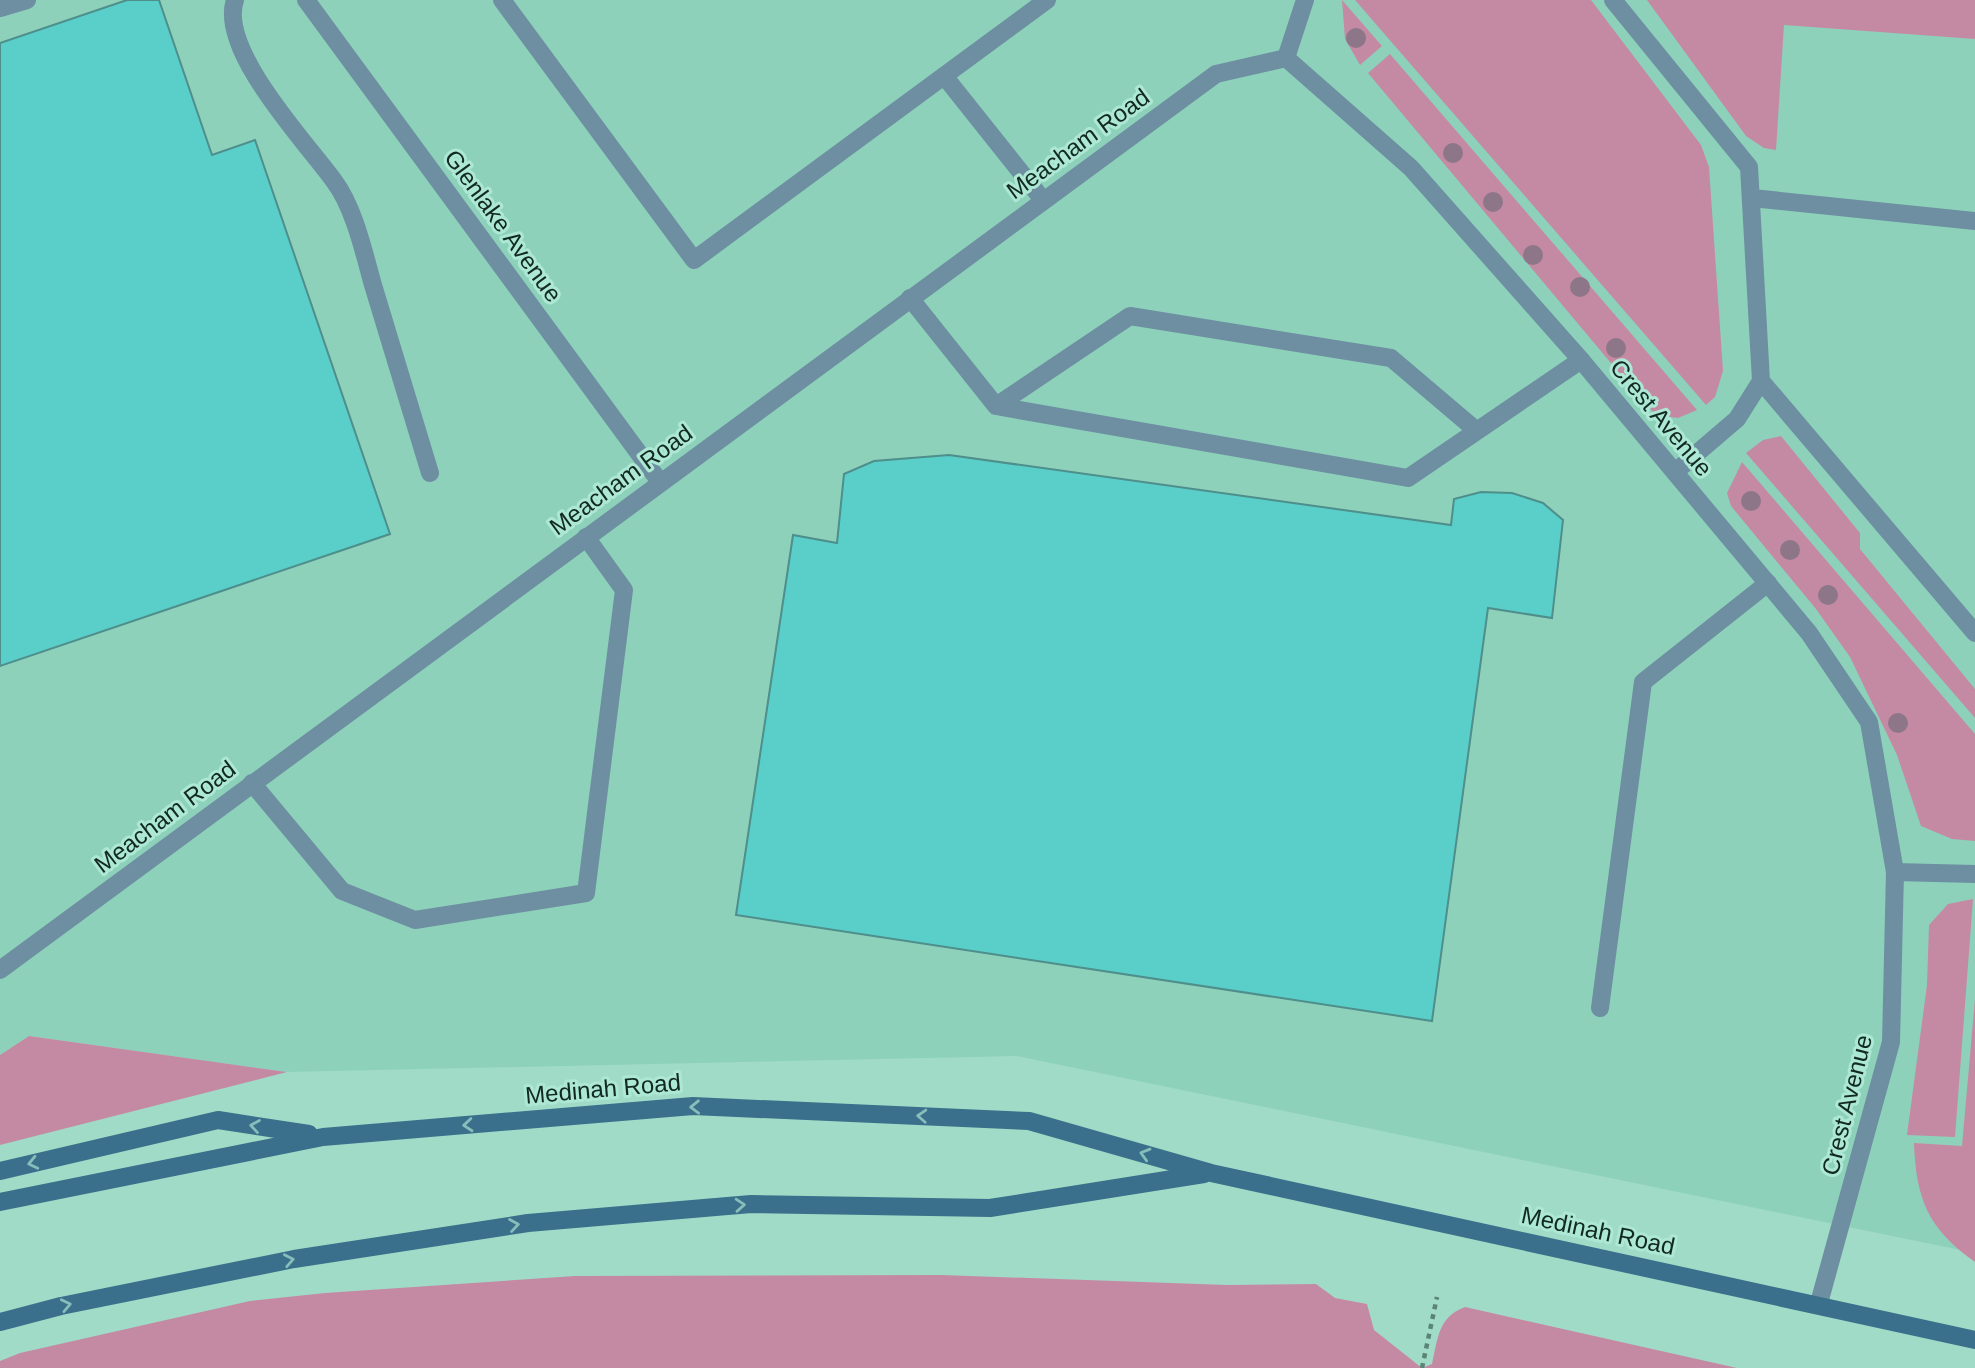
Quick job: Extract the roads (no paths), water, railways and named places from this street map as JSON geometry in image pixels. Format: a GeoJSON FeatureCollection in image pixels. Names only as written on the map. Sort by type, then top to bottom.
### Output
{"type":"FeatureCollection","features":[{"type":"Feature","properties":{"kind":"main road","name":"Medinah Road"},"geometry":{"type":"LineString","coordinates":[[0,1202],[323,1137],[693,1106],[1028,1121],[1210,1173],[1819,1303],[1975,1340]]}},
{"type":"Feature","properties":{"kind":"main road"},"geometry":{"type":"LineString","coordinates":[[0,1171],[218,1120],[323,1137]]}},
{"type":"Feature","properties":{"kind":"main road","name":"Medinah Road"},"geometry":{"type":"LineString","coordinates":[[0,1322],[61,1306],[294,1259],[528,1223],[751,1205],[990,1208],[1210,1173]]}},
{"type":"Feature","properties":{"kind":"street"},"geometry":{"type":"LineString","coordinates":[[0,8],[27,0]]}},
{"type":"Feature","properties":{"kind":"street"},"geometry":{"type":"LineString","coordinates":[[235,0],[231,12],[236,39],[281,116],[336,183],[354,226],[430,473]]}},
{"type":"Feature","properties":{"kind":"street","name":"Glenlake Avenue"},"geometry":{"type":"LineString","coordinates":[[306,0],[660,482]]}},
{"type":"Feature","properties":{"kind":"street"},"geometry":{"type":"LineString","coordinates":[[502,0],[694,260],[1047,0]]}},
{"type":"Feature","properties":{"kind":"street"},"geometry":{"type":"LineString","coordinates":[[1286,58],[1305,0]]}},
{"type":"Feature","properties":{"kind":"street"},"geometry":{"type":"LineString","coordinates":[[1613,0],[1749,167],[1761,382],[1737,419],[1675,472]]}},
{"type":"Feature","properties":{"kind":"street","name":"Meacham Road"},"geometry":{"type":"LineString","coordinates":[[0,970],[1216,74],[1286,58]]}},
{"type":"Feature","properties":{"kind":"street","name":"Crest Avenue"},"geometry":{"type":"LineString","coordinates":[[1286,58],[1411,168],[1581,360],[1809,633],[1869,722],[1895,872],[1891,1042],[1819,1303]]}},
{"type":"Feature","properties":{"kind":"street"},"geometry":{"type":"LineString","coordinates":[[945,77],[1043,200]]}},
{"type":"Feature","properties":{"kind":"street"},"geometry":{"type":"LineString","coordinates":[[1752,198],[1975,221]]}},
{"type":"Feature","properties":{"kind":"street"},"geometry":{"type":"LineString","coordinates":[[910,298],[996,406],[1408,478],[1581,360]]}},
{"type":"Feature","properties":{"kind":"street"},"geometry":{"type":"LineString","coordinates":[[996,406],[1130,316],[1391,358],[1477,431]]}},
{"type":"Feature","properties":{"kind":"street"},"geometry":{"type":"LineString","coordinates":[[1761,382],[1975,633]]}},
{"type":"Feature","properties":{"kind":"street"},"geometry":{"type":"LineString","coordinates":[[252,783],[342,891],[415,920],[586,893],[624,590],[586,537]]}},
{"type":"Feature","properties":{"kind":"street"},"geometry":{"type":"LineString","coordinates":[[1600,1008],[1643,682],[1768,583]]}},
{"type":"Feature","properties":{"kind":"street"},"geometry":{"type":"LineString","coordinates":[[1895,872],[1975,874]]}}]}
